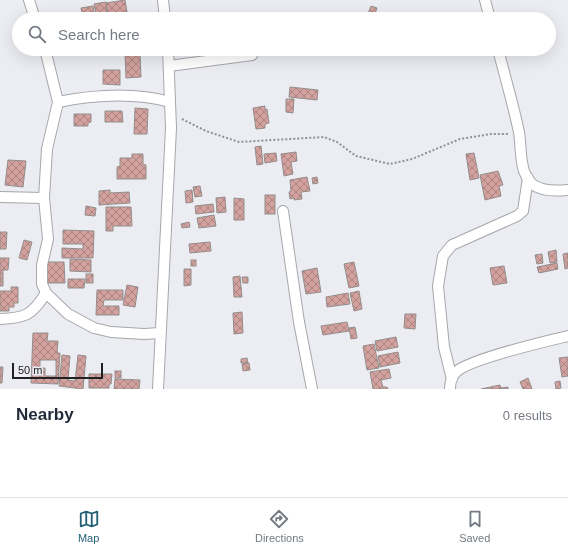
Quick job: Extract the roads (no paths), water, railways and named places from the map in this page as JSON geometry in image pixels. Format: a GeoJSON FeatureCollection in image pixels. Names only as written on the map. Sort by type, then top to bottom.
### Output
{"type":"FeatureCollection","features":[{"type":"Feature","properties":{"kind":"street"},"geometry":{"type":"LineString","coordinates":[[29,0],[33,12]]}},
{"type":"Feature","properties":{"kind":"street"},"geometry":{"type":"LineString","coordinates":[[164,0],[165,12]]}},
{"type":"Feature","properties":{"kind":"street"},"geometry":{"type":"LineString","coordinates":[[484,0],[488,12]]}},
{"type":"Feature","properties":{"kind":"street"},"geometry":{"type":"LineString","coordinates":[[47,56],[58,102],[48,149],[44,198],[48,239],[41,275],[42,284],[46,293],[68,314],[94,328],[111,332],[160,334]]}},
{"type":"Feature","properties":{"kind":"street"},"geometry":{"type":"LineString","coordinates":[[158,389],[171,128],[168,56]]}},
{"type":"Feature","properties":{"kind":"street"},"geometry":{"type":"LineString","coordinates":[[169,66],[244,56]]}},
{"type":"Feature","properties":{"kind":"street"},"geometry":{"type":"LineString","coordinates":[[500,56],[519,134],[522,162],[528,178],[533,184],[539,187],[568,190]]}},
{"type":"Feature","properties":{"kind":"street"},"geometry":{"type":"LineString","coordinates":[[58,102],[108,96],[148,97],[170,106]]}},
{"type":"Feature","properties":{"kind":"street"},"geometry":{"type":"LineString","coordinates":[[452,379],[444,347],[438,286],[444,256],[452,245],[517,216],[523,211],[528,178]]}},
{"type":"Feature","properties":{"kind":"street"},"geometry":{"type":"LineString","coordinates":[[0,197],[44,198]]}},
{"type":"Feature","properties":{"kind":"street"},"geometry":{"type":"LineString","coordinates":[[283,211],[299,322],[312,389]]}},
{"type":"Feature","properties":{"kind":"street"},"geometry":{"type":"LineString","coordinates":[[0,318],[19,318],[30,314],[37,308],[46,293]]}},
{"type":"Feature","properties":{"kind":"street"},"geometry":{"type":"LineString","coordinates":[[450,389],[452,379],[457,372],[483,359],[568,336]]}}]}
